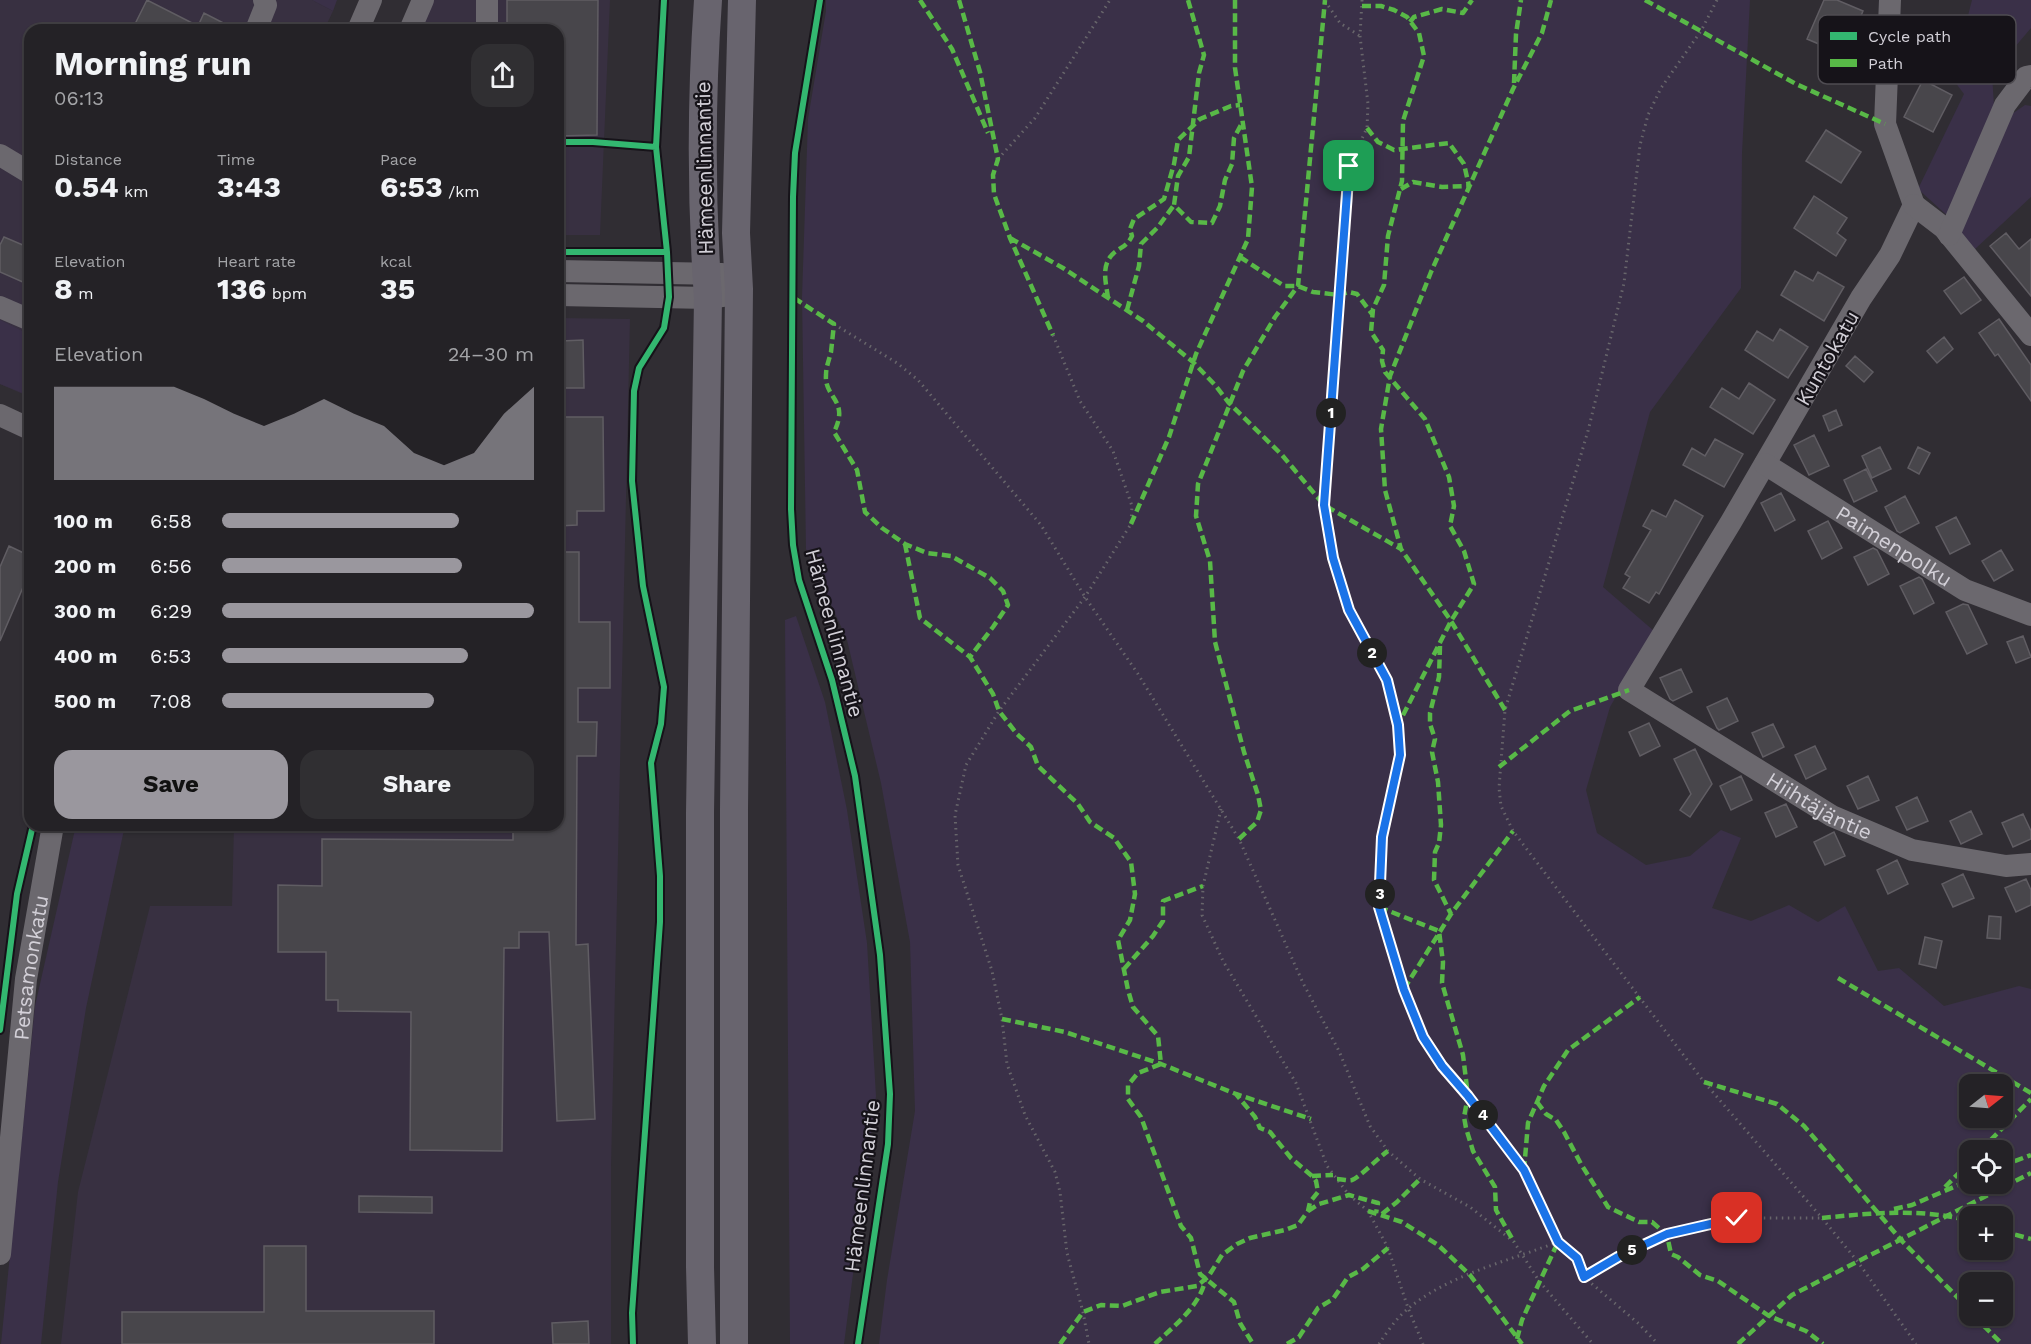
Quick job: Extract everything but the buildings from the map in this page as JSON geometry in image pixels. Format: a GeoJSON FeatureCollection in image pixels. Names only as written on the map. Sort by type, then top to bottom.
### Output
{"type":"FeatureCollection","features":[{"type":"Feature","properties":{"kind":"main road","name":"Hämeenlinnantie"},"geometry":{"type":"LineString","coordinates":[[702,1344],[700,813],[707,285],[704,236],[703,69],[708,0]]}},
{"type":"Feature","properties":{"kind":"main road","name":"Hämeenlinnantie"},"geometry":{"type":"LineString","coordinates":[[734,1344],[734,822],[739,289],[736,233],[742,0]]}},
{"type":"Feature","properties":{"kind":"street"},"geometry":{"type":"LineString","coordinates":[[258,24],[266,5],[264,0]]}},
{"type":"Feature","properties":{"kind":"street"},"geometry":{"type":"LineString","coordinates":[[361,24],[371,0]]}},
{"type":"Feature","properties":{"kind":"street"},"geometry":{"type":"LineString","coordinates":[[413,24],[423,0]]}},
{"type":"Feature","properties":{"kind":"street"},"geometry":{"type":"LineString","coordinates":[[487,24],[488,0]]}},
{"type":"Feature","properties":{"kind":"street"},"geometry":{"type":"LineString","coordinates":[[1889,15],[1890,0]]}},
{"type":"Feature","properties":{"kind":"street"},"geometry":{"type":"LineString","coordinates":[[1949,235],[2005,105],[2026,77],[2031,76]]}},
{"type":"Feature","properties":{"kind":"street"},"geometry":{"type":"LineString","coordinates":[[1887,84],[1885,124],[1914,205],[1944,228],[2031,335]]}},
{"type":"Feature","properties":{"kind":"street"},"geometry":{"type":"LineString","coordinates":[[0,155],[24,169]]}},
{"type":"Feature","properties":{"kind":"street","name":"Kuntokatu"},"geometry":{"type":"LineString","coordinates":[[1629,690],[1765,464],[1861,298],[1890,255],[1914,205]]}},
{"type":"Feature","properties":{"kind":"street"},"geometry":{"type":"LineString","coordinates":[[564,273],[707,285],[729,296],[739,289]]}},
{"type":"Feature","properties":{"kind":"street"},"geometry":{"type":"LineString","coordinates":[[564,295],[707,285]]}},
{"type":"Feature","properties":{"kind":"street"},"geometry":{"type":"LineString","coordinates":[[0,307],[24,317]]}},
{"type":"Feature","properties":{"kind":"street"},"geometry":{"type":"LineString","coordinates":[[0,415],[24,426]]}},
{"type":"Feature","properties":{"kind":"street","name":"Paimenpolku"},"geometry":{"type":"LineString","coordinates":[[1765,464],[1965,590],[2031,615]]}},
{"type":"Feature","properties":{"kind":"street","name":"Hiihtäjäntie"},"geometry":{"type":"LineString","coordinates":[[1629,690],[1833,816],[1912,850],[2006,866],[2031,864]]}},
{"type":"Feature","properties":{"kind":"street","name":"Petsamonkatu"},"geometry":{"type":"LineString","coordinates":[[0,1254],[26,979],[52,831]]}},
{"type":"Feature","properties":{"kind":"path"},"geometry":{"type":"LineString","coordinates":[[998,159],[1035,118],[1110,0]]}},
{"type":"Feature","properties":{"kind":"path"},"geometry":{"type":"LineString","coordinates":[[1362,0],[1360,36],[1368,104],[1367,128],[1349,166],[1324,505],[1333,558],[1349,610],[1387,680],[1398,725],[1400,755],[1382,837],[1379,907],[1404,990],[1423,1037],[1442,1066],[1468,1096],[1524,1170],[1558,1242],[1577,1258],[1584,1277],[1639,1324],[1658,1344]]}},
{"type":"Feature","properties":{"kind":"path"},"geometry":{"type":"LineString","coordinates":[[1325,1],[1340,23],[1360,36]]}},
{"type":"Feature","properties":{"kind":"path"},"geometry":{"type":"LineString","coordinates":[[834,324],[897,363],[918,380],[1041,525],[1085,597],[1138,674],[1239,839],[1266,895],[1303,983],[1339,1051],[1370,1126],[1388,1151],[1420,1179],[1470,1207],[1514,1242],[1539,1281],[1593,1344]]}},
{"type":"Feature","properties":{"kind":"path"},"geometry":{"type":"LineString","coordinates":[[1053,335],[1080,401],[1113,451],[1132,506],[1131,524],[1085,597],[999,711],[966,765],[955,815],[958,865],[992,970],[1002,1019],[1006,1064],[1025,1115],[1055,1172],[1060,1192],[1067,1253],[1089,1344]]}},
{"type":"Feature","properties":{"kind":"path"},"geometry":{"type":"LineString","coordinates":[[1221,809],[1203,886],[1202,915],[1223,961],[1296,1083],[1327,1166],[1349,1195],[1368,1211],[1388,1248],[1423,1344]]}},
{"type":"Feature","properties":{"kind":"path"},"geometry":{"type":"LineString","coordinates":[[1584,1277],[1618,1257],[1667,1234],[1737,1218],[1822,1218]]}},
{"type":"Feature","properties":{"kind":"path"},"geometry":{"type":"LineString","coordinates":[[1379,1344],[1408,1308],[1437,1290],[1558,1242]]}},
{"type":"Feature","properties":{"kind":"path"},"geometry":{"type":"LineString","coordinates":[[1858,1262],[1916,1344]]}},
{"type":"Feature","properties":{"kind":"shaded area"},"geometry":{"type":"Polygon","coordinates":[[[0,0],[312,0],[333,11],[327,24],[24,24],[24,394],[0,384],[0,0]]]}},
{"type":"Feature","properties":{"kind":"shaded area"},"geometry":{"type":"Polygon","coordinates":[[[312,0],[337,0],[333,11],[312,0]]]}},
{"type":"Feature","properties":{"kind":"shaded area"},"geometry":{"type":"Polygon","coordinates":[[[413,0],[610,0],[600,235],[564,235],[564,24],[403,24],[413,0]]]}},
{"type":"Feature","properties":{"kind":"shaded area"},"geometry":{"type":"Polygon","coordinates":[[[826,0],[1750,0],[1742,153],[1741,288],[1650,412],[1603,587],[1654,631],[1610,707],[1586,790],[1597,833],[1646,865],[1690,856],[1721,830],[1741,838],[1712,908],[1751,921],[1789,905],[1818,922],[1845,906],[1878,971],[1899,968],[1944,1006],[2019,986],[2031,989],[2031,1344],[879,1344],[887,1280],[915,1111],[910,942],[881,783],[847,640],[806,549],[802,297],[808,119],[826,0]]]}},
{"type":"Feature","properties":{"kind":"shaded area"},"geometry":{"type":"Polygon","coordinates":[[[1972,0],[2031,0],[2031,28],[2016,46],[2016,15],[1968,15],[1972,0]]]}},
{"type":"Feature","properties":{"kind":"shaded area"},"geometry":{"type":"Polygon","coordinates":[[[1956,84],[1993,84],[1994,106],[1950,218],[1918,189],[1964,94],[1956,84]]]}},
{"type":"Feature","properties":{"kind":"shaded area"},"geometry":{"type":"Polygon","coordinates":[[[2025,105],[2031,106],[2031,197],[1974,250],[1961,233],[2009,116],[2025,105]]]}},
{"type":"Feature","properties":{"kind":"shaded area"},"geometry":{"type":"Polygon","coordinates":[[[564,318],[630,319],[611,1167],[611,1344],[61,1344],[78,1192],[150,906],[232,906],[234,831],[564,831],[564,318]]]}},
{"type":"Feature","properties":{"kind":"shaded area"},"geometry":{"type":"Polygon","coordinates":[[[0,320],[24,332],[24,394],[0,384],[0,320]]]}},
{"type":"Feature","properties":{"kind":"shaded area"},"geometry":{"type":"Polygon","coordinates":[[[796,616],[825,702],[847,810],[867,943],[876,1096],[844,1344],[790,1344],[785,620],[796,616]]]}},
{"type":"Feature","properties":{"kind":"shaded area"},"geometry":{"type":"Polygon","coordinates":[[[75,831],[124,831],[86,1008],[58,1182],[41,1344],[1,1344],[35,1006],[75,831]]]}},
{"type":"Feature","properties":{"kind":"marked path"},"geometry":{"type":"LineString","coordinates":[[920,0],[952,49],[988,133]]}},
{"type":"Feature","properties":{"kind":"marked path"},"geometry":{"type":"LineString","coordinates":[[959,0],[980,72],[998,159],[993,175],[994,194],[1010,238],[1053,335]]}},
{"type":"Feature","properties":{"kind":"marked path"},"geometry":{"type":"LineString","coordinates":[[1188,0],[1204,55],[1199,73],[1189,157],[1178,176],[1174,205],[1191,222],[1212,223],[1220,206],[1225,180],[1232,164],[1234,138],[1242,123]]}},
{"type":"Feature","properties":{"kind":"marked path"},"geometry":{"type":"LineString","coordinates":[[1131,524],[1169,437],[1196,354],[1248,239],[1252,187],[1235,68],[1235,0]]}},
{"type":"Feature","properties":{"kind":"marked path"},"geometry":{"type":"LineString","coordinates":[[1239,839],[1257,822],[1261,810],[1215,642],[1210,561],[1196,516],[1198,484],[1243,371],[1275,317],[1298,286],[1325,0]]}},
{"type":"Feature","properties":{"kind":"marked path"},"geometry":{"type":"LineString","coordinates":[[1410,22],[1414,17],[1442,9],[1463,13],[1472,0]]}},
{"type":"Feature","properties":{"kind":"marked path"},"geometry":{"type":"LineString","coordinates":[[1514,83],[1516,34],[1521,0]]}},
{"type":"Feature","properties":{"kind":"marked path"},"geometry":{"type":"LineString","coordinates":[[1505,710],[1451,621],[1401,549],[1385,490],[1381,429],[1390,376],[1431,272],[1513,89],[1542,33],[1551,0]]}},
{"type":"Feature","properties":{"kind":"marked path"},"geometry":{"type":"LineString","coordinates":[[1645,0],[1796,84],[1885,124]]}},
{"type":"Feature","properties":{"kind":"marked path"},"geometry":{"type":"LineString","coordinates":[[1362,6],[1381,6],[1407,17],[1419,33],[1424,56],[1403,121],[1402,181],[1388,236],[1384,285],[1373,309],[1371,332],[1383,350],[1382,361],[1385,372],[1425,419],[1449,477],[1454,506],[1450,526],[1464,551],[1474,584],[1451,621],[1398,725]]}},
{"type":"Feature","properties":{"kind":"marked path"},"geometry":{"type":"LineString","coordinates":[[1108,298],[1105,280],[1107,262],[1115,252],[1125,246],[1132,236],[1130,229],[1134,219],[1164,199],[1178,140],[1200,119],[1231,106],[1240,105]]}},
{"type":"Feature","properties":{"kind":"marked path"},"geometry":{"type":"LineString","coordinates":[[1367,128],[1378,142],[1394,150],[1449,143],[1464,164],[1469,186]]}},
{"type":"Feature","properties":{"kind":"marked path"},"geometry":{"type":"LineString","coordinates":[[1401,189],[1413,182],[1442,187],[1469,186]]}},
{"type":"Feature","properties":{"kind":"marked path"},"geometry":{"type":"LineString","coordinates":[[1127,310],[1139,266],[1141,244],[1158,227],[1174,205]]}},
{"type":"Feature","properties":{"kind":"marked path"},"geometry":{"type":"LineString","coordinates":[[1010,238],[1063,268],[1143,321],[1193,362],[1229,403],[1282,455],[1324,505],[1401,549]]}},
{"type":"Feature","properties":{"kind":"marked path"},"geometry":{"type":"LineString","coordinates":[[1240,257],[1284,286],[1298,286],[1313,292],[1339,295],[1349,292],[1357,294],[1372,314]]}},
{"type":"Feature","properties":{"kind":"marked path"},"geometry":{"type":"LineString","coordinates":[[794,298],[834,324],[826,375],[826,383],[838,406],[839,413],[834,432],[857,470],[865,512],[882,528],[905,544],[927,553],[951,556],[990,578],[1003,591],[1008,605],[970,657],[993,694],[999,711],[1017,734],[1031,747],[1038,766],[1078,804],[1090,822],[1114,838],[1131,862],[1135,894],[1130,920],[1118,940],[1133,1007],[1158,1036],[1161,1064],[1138,1073],[1128,1085],[1128,1099],[1141,1117],[1181,1226],[1191,1238],[1200,1274],[1234,1302],[1240,1323],[1253,1344]]}},
{"type":"Feature","properties":{"kind":"marked path"},"geometry":{"type":"LineString","coordinates":[[905,544],[920,618],[970,657]]}},
{"type":"Feature","properties":{"kind":"marked path"},"geometry":{"type":"LineString","coordinates":[[1440,646],[1439,677],[1430,713],[1430,724],[1435,739],[1432,752],[1438,782],[1441,825],[1439,843],[1435,852],[1434,880],[1451,914]]}},
{"type":"Feature","properties":{"kind":"marked path"},"geometry":{"type":"LineString","coordinates":[[1499,767],[1570,711],[1629,690]]}},
{"type":"Feature","properties":{"kind":"marked path"},"geometry":{"type":"LineString","coordinates":[[1404,989],[1451,914],[1513,831]]}},
{"type":"Feature","properties":{"kind":"marked path"},"geometry":{"type":"LineString","coordinates":[[1124,969],[1163,921],[1163,901],[1203,886]]}},
{"type":"Feature","properties":{"kind":"marked path"},"geometry":{"type":"LineString","coordinates":[[1379,907],[1439,931],[1443,962],[1442,983],[1463,1055],[1468,1096],[1464,1117],[1466,1128],[1473,1151],[1495,1187],[1496,1210],[1514,1242]]}},
{"type":"Feature","properties":{"kind":"marked path"},"geometry":{"type":"LineString","coordinates":[[1838,978],[2031,1093]]}},
{"type":"Feature","properties":{"kind":"marked path"},"geometry":{"type":"LineString","coordinates":[[1524,1170],[1528,1123],[1544,1086],[1568,1050],[1640,997]]}},
{"type":"Feature","properties":{"kind":"marked path"},"geometry":{"type":"LineString","coordinates":[[1002,1019],[1065,1032],[1161,1064],[1236,1094],[1311,1119]]}},
{"type":"Feature","properties":{"kind":"marked path"},"geometry":{"type":"LineString","coordinates":[[1704,1082],[1777,1104],[1804,1126],[1901,1240],[1959,1299]]}},
{"type":"Feature","properties":{"kind":"marked path"},"geometry":{"type":"LineString","coordinates":[[1060,1344],[1083,1312],[1101,1305],[1122,1306],[1160,1292],[1197,1286],[1208,1277],[1222,1255],[1237,1244],[1250,1238],[1298,1225],[1308,1211],[1310,1202],[1318,1192],[1316,1181],[1291,1158],[1270,1132],[1260,1128],[1255,1117],[1236,1094]]}},
{"type":"Feature","properties":{"kind":"marked path"},"geometry":{"type":"LineString","coordinates":[[1991,1140],[2031,1099]]}},
{"type":"Feature","properties":{"kind":"marked path"},"geometry":{"type":"LineString","coordinates":[[1537,1102],[1546,1114],[1556,1120],[1608,1207],[1639,1222],[1652,1222],[1667,1235],[1671,1254],[1700,1275],[1718,1281],[1769,1316],[1806,1331],[1823,1344]]}},
{"type":"Feature","properties":{"kind":"marked path"},"geometry":{"type":"LineString","coordinates":[[1337,1179],[1355,1178],[1388,1151]]}},
{"type":"Feature","properties":{"kind":"marked path"},"geometry":{"type":"LineString","coordinates":[[2013,1162],[2031,1155]]}},
{"type":"Feature","properties":{"kind":"marked path"},"geometry":{"type":"LineString","coordinates":[[1945,1187],[1959,1173]]}},
{"type":"Feature","properties":{"kind":"marked path"},"geometry":{"type":"LineString","coordinates":[[1738,1344],[1792,1295],[2031,1173]]}},
{"type":"Feature","properties":{"kind":"marked path"},"geometry":{"type":"LineString","coordinates":[[1312,1176],[1333,1175]]}},
{"type":"Feature","properties":{"kind":"marked path"},"geometry":{"type":"LineString","coordinates":[[1382,1214],[1420,1179]]}},
{"type":"Feature","properties":{"kind":"marked path"},"geometry":{"type":"LineString","coordinates":[[1894,1209],[1912,1205],[1959,1185]]}},
{"type":"Feature","properties":{"kind":"marked path"},"geometry":{"type":"LineString","coordinates":[[1308,1211],[1319,1204],[1349,1195],[1378,1203],[1376,1213]]}},
{"type":"Feature","properties":{"kind":"marked path"},"geometry":{"type":"LineString","coordinates":[[1368,1211],[1402,1222],[1438,1245],[1470,1275],[1522,1344]]}},
{"type":"Feature","properties":{"kind":"marked path"},"geometry":{"type":"LineString","coordinates":[[1822,1218],[1878,1213],[1915,1213],[1959,1219]]}},
{"type":"Feature","properties":{"kind":"marked path"},"geometry":{"type":"LineString","coordinates":[[2013,1234],[2031,1239]]}},
{"type":"Feature","properties":{"kind":"marked path"},"geometry":{"type":"LineString","coordinates":[[1517,1339],[1522,1320],[1558,1242]]}},
{"type":"Feature","properties":{"kind":"marked path"},"geometry":{"type":"LineString","coordinates":[[1287,1344],[1299,1337],[1318,1308],[1333,1299],[1348,1277],[1363,1269],[1388,1248]]}},
{"type":"Feature","properties":{"kind":"marked path"},"geometry":{"type":"LineString","coordinates":[[1155,1344],[1192,1308],[1205,1281]]}},
{"type":"Feature","properties":{"kind":"marked path"},"geometry":{"type":"LineString","coordinates":[[1984,1326],[2002,1344]]}},
{"type":"Feature","properties":{"kind":"cycle path"},"geometry":{"type":"LineString","coordinates":[[633,1344],[632,1313],[660,922],[660,876],[651,763],[661,724],[664,687],[643,586],[632,481],[634,391],[639,368],[664,328],[669,297],[667,252],[656,147],[664,0]]}},
{"type":"Feature","properties":{"kind":"cycle path"},"geometry":{"type":"LineString","coordinates":[[820,0],[795,153],[791,509],[793,545],[799,580],[832,680],[855,776],[880,955],[890,1094],[888,1144],[858,1344]]}},
{"type":"Feature","properties":{"kind":"cycle path"},"geometry":{"type":"LineString","coordinates":[[564,142],[656,147]]}},
{"type":"Feature","properties":{"kind":"cycle path"},"geometry":{"type":"LineString","coordinates":[[564,252],[667,252]]}},
{"type":"Feature","properties":{"kind":"cycle path"},"geometry":{"type":"LineString","coordinates":[[0,1030],[17,894],[32,831]]}},
{"type":"Feature","properties":{"kind":"route"},"geometry":{"type":"LineString","coordinates":[[1349,166],[1324,505],[1333,558],[1349,610],[1387,680],[1398,725],[1400,755],[1382,837],[1379,907],[1404,990],[1423,1037],[1442,1066],[1468,1096],[1524,1170],[1558,1242],[1577,1258],[1584,1277],[1618,1257],[1667,1234],[1737,1218]]}}]}
